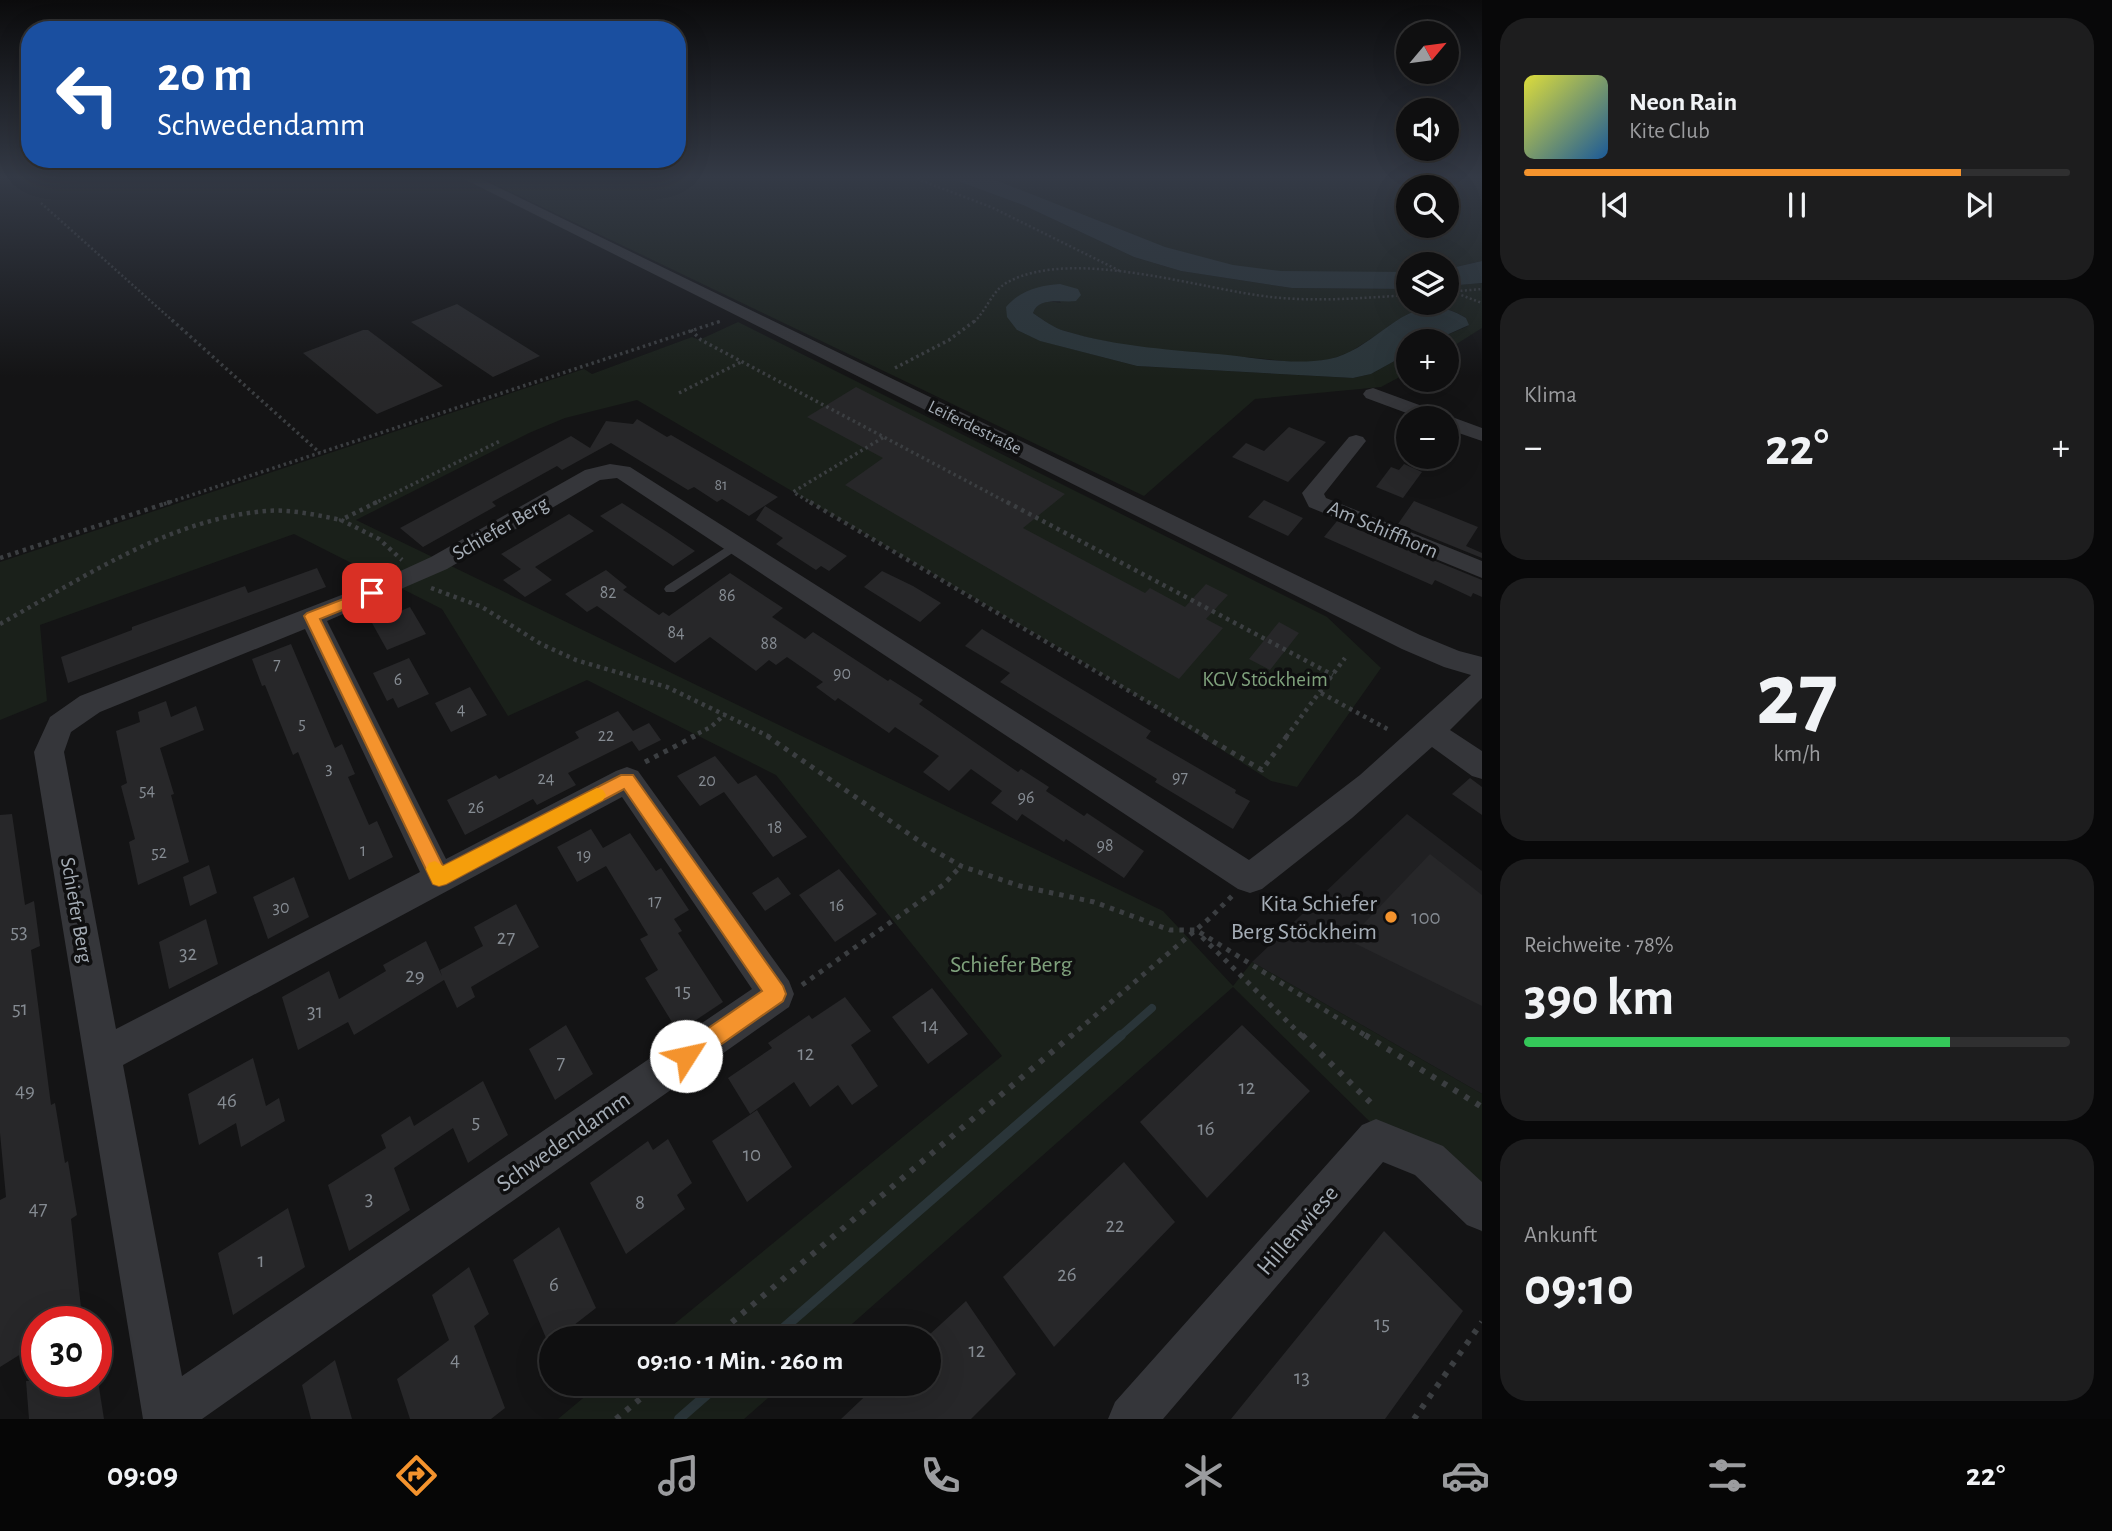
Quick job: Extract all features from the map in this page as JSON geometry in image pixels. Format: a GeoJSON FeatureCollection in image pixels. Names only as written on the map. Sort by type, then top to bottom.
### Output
{"type":"FeatureCollection","features":[{"type":"Feature","properties":{"kind":"street","name":"Leiferdestraße"},"geometry":{"type":"LineString","coordinates":[[607,245],[1411,642],[1482,672]]}},
{"type":"Feature","properties":{"kind":"street"},"geometry":{"type":"LineString","coordinates":[[1373,394],[1406,406]]}},
{"type":"Feature","properties":{"kind":"street"},"geometry":{"type":"LineString","coordinates":[[1459,426],[1482,435]]}},
{"type":"Feature","properties":{"kind":"street","name":"Am Schiffhorn"},"geometry":{"type":"LineString","coordinates":[[1356,441],[1312,493],[1317,502],[1482,570]]}},
{"type":"Feature","properties":{"kind":"street","name":"Schiefer Berg"},"geometry":{"type":"LineString","coordinates":[[167,1417],[50,752],[60,725],[90,704],[416,573],[593,475],[610,471],[622,472],[1250,878]]}},
{"type":"Feature","properties":{"kind":"street"},"geometry":{"type":"LineString","coordinates":[[312,616],[439,878]]}},
{"type":"Feature","properties":{"kind":"street"},"geometry":{"type":"LineString","coordinates":[[1250,878],[1296,845],[1424,738],[1482,672]]}},
{"type":"Feature","properties":{"kind":"street"},"geometry":{"type":"LineString","coordinates":[[1424,738],[1482,766]]}},
{"type":"Feature","properties":{"kind":"street"},"geometry":{"type":"LineString","coordinates":[[103,1056],[627,780],[776,994]]}},
{"type":"Feature","properties":{"kind":"street","name":"Schwedendamm"},"geometry":{"type":"LineString","coordinates":[[167,1417],[776,994]]}},
{"type":"Feature","properties":{"kind":"street","name":"Hillenwiese"},"geometry":{"type":"LineString","coordinates":[[1132,1419],[1376,1139],[1429,1160],[1482,1210]]}},
{"type":"Feature","properties":{"kind":"lane"},"geometry":{"type":"LineString","coordinates":[[670,589],[736,545]]}},
{"type":"Feature","properties":{"kind":"path"},"geometry":{"type":"LineString","coordinates":[[88,245],[320,453]]}},
{"type":"Feature","properties":{"kind":"path"},"geometry":{"type":"LineString","coordinates":[[1068,245],[1120,271]]}},
{"type":"Feature","properties":{"kind":"path"},"geometry":{"type":"LineString","coordinates":[[876,378],[949,341],[982,314],[996,288],[1011,280],[1052,271],[1120,271],[1273,297],[1340,300],[1396,296]]}},
{"type":"Feature","properties":{"kind":"path"},"geometry":{"type":"LineString","coordinates":[[1459,291],[1482,289]]}},
{"type":"Feature","properties":{"kind":"path"},"geometry":{"type":"LineString","coordinates":[[1459,295],[1482,303]]}},
{"type":"Feature","properties":{"kind":"path"},"geometry":{"type":"LineString","coordinates":[[0,558],[744,312]]}},
{"type":"Feature","properties":{"kind":"path"},"geometry":{"type":"LineString","coordinates":[[691,331],[701,340],[1333,675]]}},
{"type":"Feature","properties":{"kind":"path"},"geometry":{"type":"LineString","coordinates":[[679,393],[742,361]]}},
{"type":"Feature","properties":{"kind":"path"},"geometry":{"type":"LineString","coordinates":[[884,437],[793,492],[1262,770],[1345,658]]}},
{"type":"Feature","properties":{"kind":"path"},"geometry":{"type":"LineString","coordinates":[[341,520],[500,441]]}},
{"type":"Feature","properties":{"kind":"path"},"geometry":{"type":"LineString","coordinates":[[0,624],[159,541],[218,518],[269,510],[299,512],[341,520],[379,539],[427,586],[442,594],[482,607],[541,644],[576,660],[656,683],[762,732],[925,845],[961,866],[1020,886],[1094,902],[1170,930],[1196,930],[1482,1107]]}},
{"type":"Feature","properties":{"kind":"path"},"geometry":{"type":"LineString","coordinates":[[1321,693],[1424,738]]}},
{"type":"Feature","properties":{"kind":"path"},"geometry":{"type":"LineString","coordinates":[[627,780],[635,768],[711,727],[725,714]]}},
{"type":"Feature","properties":{"kind":"path"},"geometry":{"type":"LineString","coordinates":[[776,994],[792,992],[943,885],[961,866]]}},
{"type":"Feature","properties":{"kind":"path"},"geometry":{"type":"LineString","coordinates":[[727,1326],[1196,930],[1250,878]]}},
{"type":"Feature","properties":{"kind":"path"},"geometry":{"type":"LineString","coordinates":[[1196,930],[1380,1112]]}},
{"type":"Feature","properties":{"kind":"path"},"geometry":{"type":"LineString","coordinates":[[1414,1419],[1482,1322]]}},
{"type":"Feature","properties":{"kind":"path"},"geometry":{"type":"LineString","coordinates":[[616,1419],[644,1396]]}},
{"type":"Feature","properties":{"kind":"shaded area"},"geometry":{"type":"Polygon","coordinates":[[[1109,245],[1160,245],[1233,265],[1281,271],[1396,272],[1396,289],[1292,288],[1181,271],[1134,257],[1109,245]]]}},
{"type":"Feature","properties":{"kind":"shaded area"},"geometry":{"type":"Polygon","coordinates":[[[1482,261],[1482,283],[1459,285],[1459,266],[1482,261]]]}},
{"type":"Feature","properties":{"kind":"shaded area"},"geometry":{"type":"Polygon","coordinates":[[[1060,284],[1078,289],[1081,295],[1076,301],[1045,302],[1033,313],[1061,330],[1125,344],[1266,360],[1329,359],[1347,353],[1407,315],[1459,315],[1466,318],[1469,325],[1459,329],[1396,329],[1396,360],[1371,374],[1353,378],[1137,366],[1040,341],[1017,330],[1007,317],[1006,307],[1030,290],[1060,284]]]}},
{"type":"Feature","properties":{"kind":"shaded area","name":"Kita Schiefer Berg Stöckheim"},"geometry":{"type":"Polygon","coordinates":[[[1407,814],[1482,871],[1482,1094],[1252,962],[1407,814]]]}},
{"type":"Feature","properties":{"kind":"green space"},"geometry":{"type":"Polygon","coordinates":[[[622,245],[1109,245],[1134,257],[1181,271],[1292,288],[1396,289],[1396,315],[1407,315],[1348,352],[1318,361],[1291,362],[1135,347],[1056,328],[1033,313],[1041,304],[1061,303],[1049,285],[1017,330],[1041,341],[1137,366],[1353,378],[1371,374],[1396,360],[1396,379],[1381,387],[1255,399],[1144,496],[622,245]]]}},
{"type":"Feature","properties":{"kind":"green space"},"geometry":{"type":"Polygon","coordinates":[[[1155,245],[1482,245],[1482,261],[1459,266],[1459,252],[1396,252],[1396,272],[1298,272],[1255,269],[1202,259],[1155,245]]]}},
{"type":"Feature","properties":{"kind":"green space"},"geometry":{"type":"Polygon","coordinates":[[[1482,283],[1482,328],[1459,342],[1459,330],[1468,326],[1466,318],[1459,314],[1459,285],[1482,283]]]}},
{"type":"Feature","properties":{"kind":"green space","name":"KGV Stöckheim"},"geometry":{"type":"Polygon","coordinates":[[[738,322],[1327,617],[1381,668],[1297,787],[1271,781],[1078,659],[637,400],[565,418],[529,433],[356,520],[1163,911],[1233,986],[1252,962],[1482,1094],[1482,1232],[1233,987],[850,1326],[672,1326],[1002,1056],[776,775],[587,680],[508,716],[442,609],[294,534],[40,625],[47,701],[0,720],[0,562],[584,369],[592,374],[692,337],[699,340],[738,322]]]}},
{"type":"Feature","properties":{"kind":"green space"},"geometry":{"type":"Polygon","coordinates":[[[586,1396],[770,1396],[744,1419],[558,1419],[586,1396]]]}},
{"type":"Feature","properties":{"kind":"building"},"geometry":{"type":"Polygon","coordinates":[[[457,304],[540,356],[493,377],[411,322],[457,304]]]}},
{"type":"Feature","properties":{"kind":"building"},"geometry":{"type":"Polygon","coordinates":[[[368,330],[443,386],[377,414],[303,353],[368,330]]]}},
{"type":"Feature","properties":{"kind":"building"},"geometry":{"type":"Polygon","coordinates":[[[856,387],[1065,494],[1023,528],[1145,593],[1150,588],[1185,607],[1206,584],[1228,595],[1206,619],[1223,628],[1179,679],[845,485],[883,458],[807,417],[856,387]]]}},
{"type":"Feature","properties":{"kind":"building"},"geometry":{"type":"Polygon","coordinates":[[[637,419],[667,437],[671,435],[778,497],[749,516],[722,499],[717,502],[694,487],[688,490],[611,443],[562,470],[557,466],[492,502],[496,506],[423,547],[400,528],[571,436],[590,448],[606,421],[633,424],[637,419]]]}},
{"type":"Feature","properties":{"kind":"building"},"geometry":{"type":"Polygon","coordinates":[[[1289,427],[1326,442],[1288,482],[1232,457],[1246,443],[1264,451],[1289,427]]]}},
{"type":"Feature","properties":{"kind":"building"},"geometry":{"type":"Polygon","coordinates":[[[1391,467],[1399,470],[1415,469],[1422,472],[1403,498],[1376,487],[1391,467]]]}},
{"type":"Feature","properties":{"kind":"building"},"geometry":{"type":"Polygon","coordinates":[[[1264,500],[1303,518],[1288,536],[1248,517],[1264,500]]]}},
{"type":"Feature","properties":{"kind":"building"},"geometry":{"type":"Polygon","coordinates":[[[1414,501],[1478,527],[1466,546],[1482,553],[1482,558],[1398,524],[1414,501]]]}},
{"type":"Feature","properties":{"kind":"building"},"geometry":{"type":"Polygon","coordinates":[[[622,503],[695,551],[673,566],[600,516],[622,503]]]}},
{"type":"Feature","properties":{"kind":"building"},"geometry":{"type":"Polygon","coordinates":[[[765,506],[847,556],[829,571],[821,566],[816,570],[776,544],[783,538],[756,520],[765,506]]]}},
{"type":"Feature","properties":{"kind":"building"},"geometry":{"type":"Polygon","coordinates":[[[569,514],[594,531],[535,567],[552,580],[525,597],[503,580],[521,569],[501,554],[569,514]]]}},
{"type":"Feature","properties":{"kind":"building"},"geometry":{"type":"Polygon","coordinates":[[[1337,521],[1482,580],[1482,597],[1473,593],[1471,597],[1435,580],[1432,585],[1324,537],[1337,521]]]}},
{"type":"Feature","properties":{"kind":"building"},"geometry":{"type":"Polygon","coordinates":[[[317,568],[326,587],[68,683],[61,657],[132,630],[132,627],[245,586],[248,593],[317,568]]]}},
{"type":"Feature","properties":{"kind":"building"},"geometry":{"type":"Polygon","coordinates":[[[606,570],[627,587],[623,590],[659,615],[663,612],[669,616],[730,573],[783,608],[772,617],[805,639],[813,632],[888,681],[890,679],[923,700],[919,704],[1018,772],[1021,769],[1049,787],[1046,791],[1084,816],[1087,813],[1144,851],[1124,878],[1066,839],[1064,842],[1022,814],[1017,821],[991,803],[1002,791],[971,769],[949,791],[923,772],[939,756],[895,727],[889,733],[838,698],[835,701],[816,687],[823,682],[787,657],[776,665],[769,660],[756,671],[710,637],[675,663],[597,606],[587,612],[565,594],[606,570]]]}},
{"type":"Feature","properties":{"kind":"building"},"geometry":{"type":"Polygon","coordinates":[[[882,571],[941,603],[920,622],[864,587],[882,571]]]}},
{"type":"Feature","properties":{"kind":"building"},"geometry":{"type":"Polygon","coordinates":[[[410,607],[426,634],[387,650],[372,623],[410,607]]]}},
{"type":"Feature","properties":{"kind":"building"},"geometry":{"type":"Polygon","coordinates":[[[1279,622],[1299,633],[1270,670],[1249,659],[1279,622]]]}},
{"type":"Feature","properties":{"kind":"building"},"geometry":{"type":"Polygon","coordinates":[[[982,629],[1151,731],[1146,738],[1236,790],[1235,793],[1250,801],[1233,829],[1000,682],[1010,673],[965,646],[982,629]]]}},
{"type":"Feature","properties":{"kind":"building"},"geometry":{"type":"Polygon","coordinates":[[[291,644],[335,748],[342,744],[355,774],[348,777],[369,825],[377,821],[393,857],[349,880],[298,752],[293,755],[252,659],[291,644]]]}},
{"type":"Feature","properties":{"kind":"building"},"geometry":{"type":"Polygon","coordinates":[[[409,658],[429,694],[398,708],[393,698],[387,701],[373,673],[409,658]]]}},
{"type":"Feature","properties":{"kind":"building"},"geometry":{"type":"Polygon","coordinates":[[[470,687],[487,715],[451,732],[435,703],[470,687]]]}},
{"type":"Feature","properties":{"kind":"building"},"geometry":{"type":"Polygon","coordinates":[[[166,701],[171,717],[196,706],[204,730],[160,748],[174,794],[171,795],[189,862],[138,885],[129,842],[135,839],[121,786],[127,783],[116,731],[140,722],[138,712],[166,701]]]}},
{"type":"Feature","properties":{"kind":"building"},"geometry":{"type":"Polygon","coordinates":[[[618,711],[633,731],[649,723],[661,740],[639,751],[632,741],[568,773],[576,785],[537,805],[533,799],[465,835],[447,800],[496,775],[499,779],[579,738],[575,732],[618,711]]]}},
{"type":"Feature","properties":{"kind":"building"},"geometry":{"type":"Polygon","coordinates":[[[715,756],[738,784],[756,775],[807,837],[773,857],[724,792],[700,806],[677,776],[715,756]]]}},
{"type":"Feature","properties":{"kind":"building"},"geometry":{"type":"Polygon","coordinates":[[[1470,778],[1482,787],[1482,815],[1452,794],[1470,778]]]}},
{"type":"Feature","properties":{"kind":"building"},"geometry":{"type":"Polygon","coordinates":[[[12,814],[25,905],[34,901],[40,946],[31,950],[51,1105],[55,1103],[77,1215],[71,1219],[81,1306],[21,1306],[21,1354],[0,1367],[0,1200],[6,1197],[0,1133],[0,815],[12,814]]]}},
{"type":"Feature","properties":{"kind":"building"},"geometry":{"type":"Polygon","coordinates":[[[591,829],[603,848],[630,833],[656,871],[661,868],[689,910],[674,919],[682,931],[678,933],[723,1002],[678,1032],[645,978],[658,970],[640,939],[648,935],[606,866],[577,882],[557,847],[591,829]]]}},
{"type":"Feature","properties":{"kind":"building","name":"Kita Schiefer Berg Stöckheim"},"geometry":{"type":"Polygon","coordinates":[[[1430,854],[1482,895],[1482,1006],[1348,940],[1430,854]]]}},
{"type":"Feature","properties":{"kind":"building"},"geometry":{"type":"Polygon","coordinates":[[[209,865],[217,893],[190,906],[183,877],[209,865]]]}},
{"type":"Feature","properties":{"kind":"building"},"geometry":{"type":"Polygon","coordinates":[[[839,869],[877,914],[835,942],[799,895],[839,869]]]}},
{"type":"Feature","properties":{"kind":"building"},"geometry":{"type":"Polygon","coordinates":[[[294,877],[309,917],[268,939],[253,897],[294,877]]]}},
{"type":"Feature","properties":{"kind":"building"},"geometry":{"type":"Polygon","coordinates":[[[778,877],[791,894],[765,911],[752,893],[778,877]]]}},
{"type":"Feature","properties":{"kind":"building"},"geometry":{"type":"Polygon","coordinates":[[[516,904],[539,947],[471,987],[475,997],[457,1008],[444,980],[354,1035],[348,1022],[298,1050],[282,997],[329,971],[339,999],[386,971],[383,965],[426,941],[442,976],[440,970],[483,946],[474,927],[516,904]]]}},
{"type":"Feature","properties":{"kind":"building"},"geometry":{"type":"Polygon","coordinates":[[[206,919],[218,964],[169,989],[159,942],[206,919]]]}},
{"type":"Feature","properties":{"kind":"building"},"geometry":{"type":"Polygon","coordinates":[[[932,988],[968,1034],[928,1064],[892,1017],[932,988]]]}},
{"type":"Feature","properties":{"kind":"building"},"geometry":{"type":"Polygon","coordinates":[[[845,997],[871,1031],[851,1045],[878,1086],[852,1105],[838,1085],[810,1107],[794,1082],[750,1114],[728,1078],[772,1048],[768,1043],[809,1015],[812,1019],[845,997]]]}},
{"type":"Feature","properties":{"kind":"building"},"geometry":{"type":"Polygon","coordinates":[[[566,1025],[593,1074],[555,1100],[529,1049],[566,1025]]]}},
{"type":"Feature","properties":{"kind":"building"},"geometry":{"type":"Polygon","coordinates":[[[1242,1025],[1310,1091],[1207,1198],[1140,1122],[1242,1025]]]}},
{"type":"Feature","properties":{"kind":"building"},"geometry":{"type":"Polygon","coordinates":[[[253,1058],[266,1106],[279,1098],[285,1121],[241,1147],[236,1123],[199,1145],[188,1094],[253,1058]]]}},
{"type":"Feature","properties":{"kind":"building"},"geometry":{"type":"Polygon","coordinates":[[[483,1081],[508,1135],[468,1163],[453,1128],[394,1168],[410,1210],[349,1251],[328,1185],[386,1148],[381,1135],[410,1116],[414,1126],[483,1081]]]}},
{"type":"Feature","properties":{"kind":"building"},"geometry":{"type":"Polygon","coordinates":[[[757,1110],[792,1167],[747,1202],[712,1141],[757,1110]]]}},
{"type":"Feature","properties":{"kind":"building"},"geometry":{"type":"Polygon","coordinates":[[[668,1139],[692,1183],[677,1195],[685,1209],[626,1254],[590,1183],[648,1141],[653,1150],[668,1139]]]}},
{"type":"Feature","properties":{"kind":"building"},"geometry":{"type":"Polygon","coordinates":[[[1124,1162],[1175,1222],[1054,1347],[1003,1277],[1124,1162]]]}},
{"type":"Feature","properties":{"kind":"building"},"geometry":{"type":"Polygon","coordinates":[[[288,1208],[305,1267],[233,1315],[218,1253],[288,1208]]]}},
{"type":"Feature","properties":{"kind":"building"},"geometry":{"type":"Polygon","coordinates":[[[559,1227],[596,1308],[573,1326],[541,1326],[513,1260],[559,1227]]]}},
{"type":"Feature","properties":{"kind":"building"},"geometry":{"type":"Polygon","coordinates":[[[1384,1231],[1463,1311],[1385,1419],[1231,1419],[1384,1231]]]}},
{"type":"Feature","properties":{"kind":"building"},"geometry":{"type":"Polygon","coordinates":[[[469,1267],[489,1314],[474,1326],[505,1408],[491,1419],[410,1419],[397,1379],[449,1340],[432,1295],[469,1267]]]}},
{"type":"Feature","properties":{"kind":"building"},"geometry":{"type":"Polygon","coordinates":[[[966,1301],[1016,1374],[971,1419],[841,1419],[865,1396],[941,1396],[941,1326],[939,1326],[966,1301]]]}},
{"type":"Feature","properties":{"kind":"building"},"geometry":{"type":"Polygon","coordinates":[[[335,1360],[352,1419],[311,1419],[302,1385],[335,1360]]]}},
{"type":"Feature","properties":{"kind":"building"},"geometry":{"type":"Polygon","coordinates":[[[27,1397],[101,1397],[104,1419],[29,1419],[27,1397]]]}},
{"type":"Feature","properties":{"kind":"waterway"},"geometry":{"type":"LineString","coordinates":[[1119,1037],[1152,1008]]}},
{"type":"Feature","properties":{"kind":"waterway"},"geometry":{"type":"LineString","coordinates":[[786,1326],[1121,1035]]}},
{"type":"Feature","properties":{"kind":"waterway"},"geometry":{"type":"LineString","coordinates":[[679,1419],[705,1396]]}},
{"type":"Feature","properties":{"kind":"slow traffic"},"geometry":{"type":"LineString","coordinates":[[435,869],[439,878],[597,795]]}},
{"type":"Feature","properties":{"kind":"place","name":"Kita Schiefer Berg Stöckheim"},"geometry":{"type":"Point","coordinates":[1391,917]}},
{"type":"Feature","properties":{"kind":"route"},"geometry":{"type":"LineString","coordinates":[[372,593],[312,616],[439,878],[627,780],[776,994],[686,1056]]}}]}
